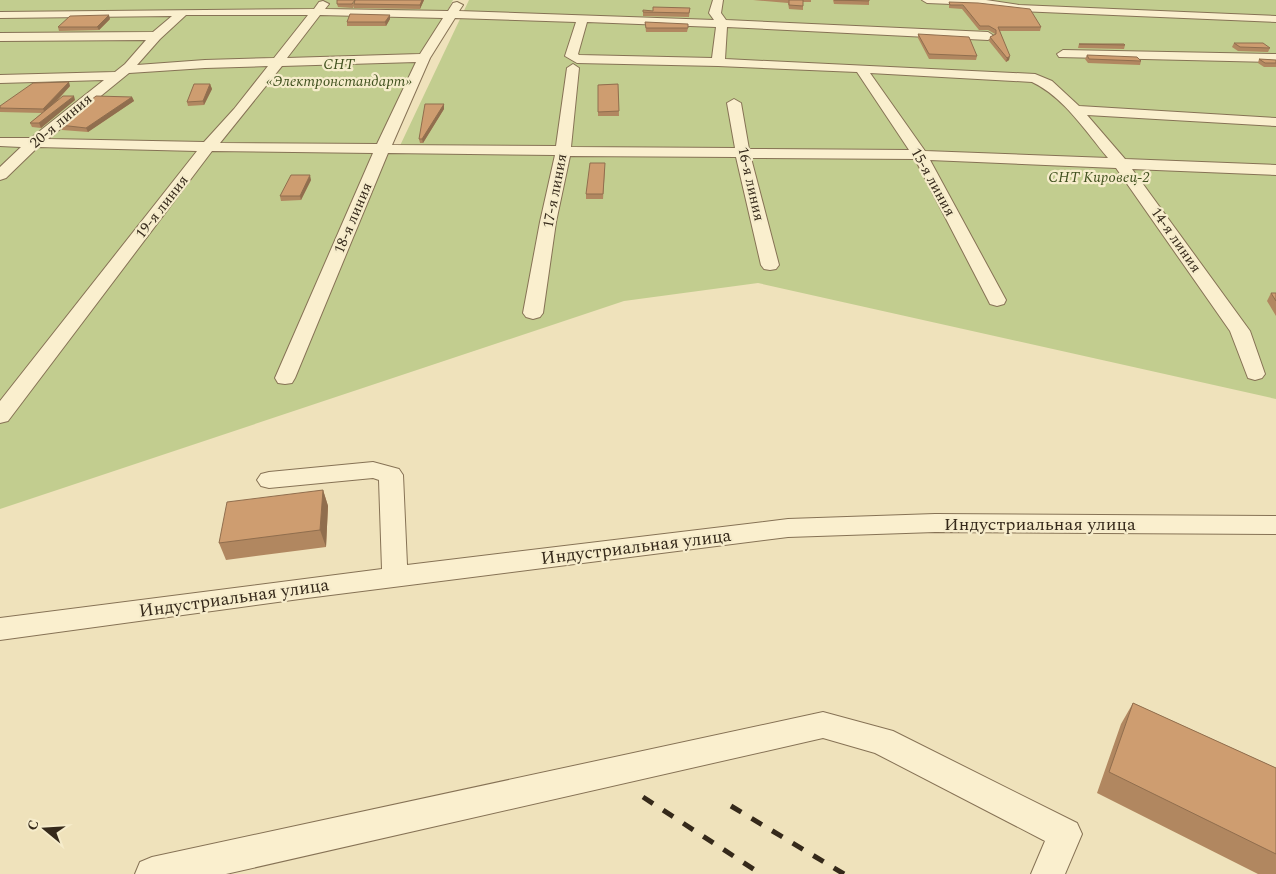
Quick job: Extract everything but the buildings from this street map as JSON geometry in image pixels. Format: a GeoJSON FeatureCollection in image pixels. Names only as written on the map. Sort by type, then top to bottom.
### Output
{"type":"FeatureCollection","features":[{"type":"Feature","properties":{"kind":"street","name":"20-я линия"},"geometry":{"type":"LineString","coordinates":[[0,175],[34,143],[120,73],[156,36],[203,0]]}},
{"type":"Feature","properties":{"kind":"street","name":"19-я линия"},"geometry":{"type":"LineString","coordinates":[[0,416],[208,147],[239,112],[315,12],[327,0]]}},
{"type":"Feature","properties":{"kind":"street","name":"18-я линия"},"geometry":{"type":"LineString","coordinates":[[285,378],[383,148],[424,58],[460,0]]}},
{"type":"Feature","properties":{"kind":"street"},"geometry":{"type":"LineString","coordinates":[[718,0],[715,14],[722,23],[718,62]]}},
{"type":"Feature","properties":{"kind":"street"},"geometry":{"type":"LineString","coordinates":[[927,0],[977,2],[1019,8],[1276,19]]}},
{"type":"Feature","properties":{"kind":"street"},"geometry":{"type":"LineString","coordinates":[[0,33],[24,15],[44,4]]}},
{"type":"Feature","properties":{"kind":"street"},"geometry":{"type":"LineString","coordinates":[[0,15],[315,12],[722,23],[988,36]]}},
{"type":"Feature","properties":{"kind":"street"},"geometry":{"type":"LineString","coordinates":[[582,20],[570,56],[576,59],[718,62],[861,69]]}},
{"type":"Feature","properties":{"kind":"street"},"geometry":{"type":"LineString","coordinates":[[0,37],[156,36]]}},
{"type":"Feature","properties":{"kind":"street"},"geometry":{"type":"LineString","coordinates":[[1063,54],[1276,58]]}},
{"type":"Feature","properties":{"kind":"street"},"geometry":{"type":"LineString","coordinates":[[0,79],[120,73],[205,64],[424,58]]}},
{"type":"Feature","properties":{"kind":"street","name":"17-я линия"},"geometry":{"type":"LineString","coordinates":[[533,313],[548,222],[563,151],[573,68]]}},
{"type":"Feature","properties":{"kind":"street","name":"14-я линия"},"geometry":{"type":"LineString","coordinates":[[861,69],[1035,78],[1047,84],[1075,110],[1121,164],[1240,331],[1255,374]]}},
{"type":"Feature","properties":{"kind":"street","name":"15-я линия"},"geometry":{"type":"LineString","coordinates":[[861,69],[920,155],[997,300]]}},
{"type":"Feature","properties":{"kind":"street","name":"16-я линия"},"geometry":{"type":"LineString","coordinates":[[734,103],[742,154],[770,265]]}},
{"type":"Feature","properties":{"kind":"street"},"geometry":{"type":"LineString","coordinates":[[1075,110],[1276,122]]}},
{"type":"Feature","properties":{"kind":"street"},"geometry":{"type":"LineString","coordinates":[[0,142],[208,147],[920,155],[1276,170]]}},
{"type":"Feature","properties":{"kind":"street"},"geometry":{"type":"LineString","coordinates":[[269,480],[373,470],[390,475],[395,577]]}},
{"type":"Feature","properties":{"kind":"street","name":"Индустриальная улица"},"geometry":{"type":"LineString","coordinates":[[0,629],[788,528],[935,523],[1276,525]]}},
{"type":"Feature","properties":{"kind":"street"},"geometry":{"type":"LineString","coordinates":[[152,874],[822,725],[882,742],[1065,834],[1048,874]]}},
{"type":"Feature","properties":{"kind":"green space","name":"СНТ «Электронстандарт»"},"geometry":{"type":"Polygon","coordinates":[[[0,0],[453,0],[425,55],[386,146],[0,138],[0,0]]]}},
{"type":"Feature","properties":{"kind":"green space","name":"СНТ Кировец-2"},"geometry":{"type":"Polygon","coordinates":[[[469,0],[1276,0],[1276,399],[758,283],[624,301],[0,509],[0,143],[397,152],[469,0]]]}},
{"type":"Feature","properties":{"kind":"railway"},"geometry":{"type":"LineString","coordinates":[[643,797],[761,874]]}},
{"type":"Feature","properties":{"kind":"railway"},"geometry":{"type":"LineString","coordinates":[[731,806],[844,874]]}}]}
